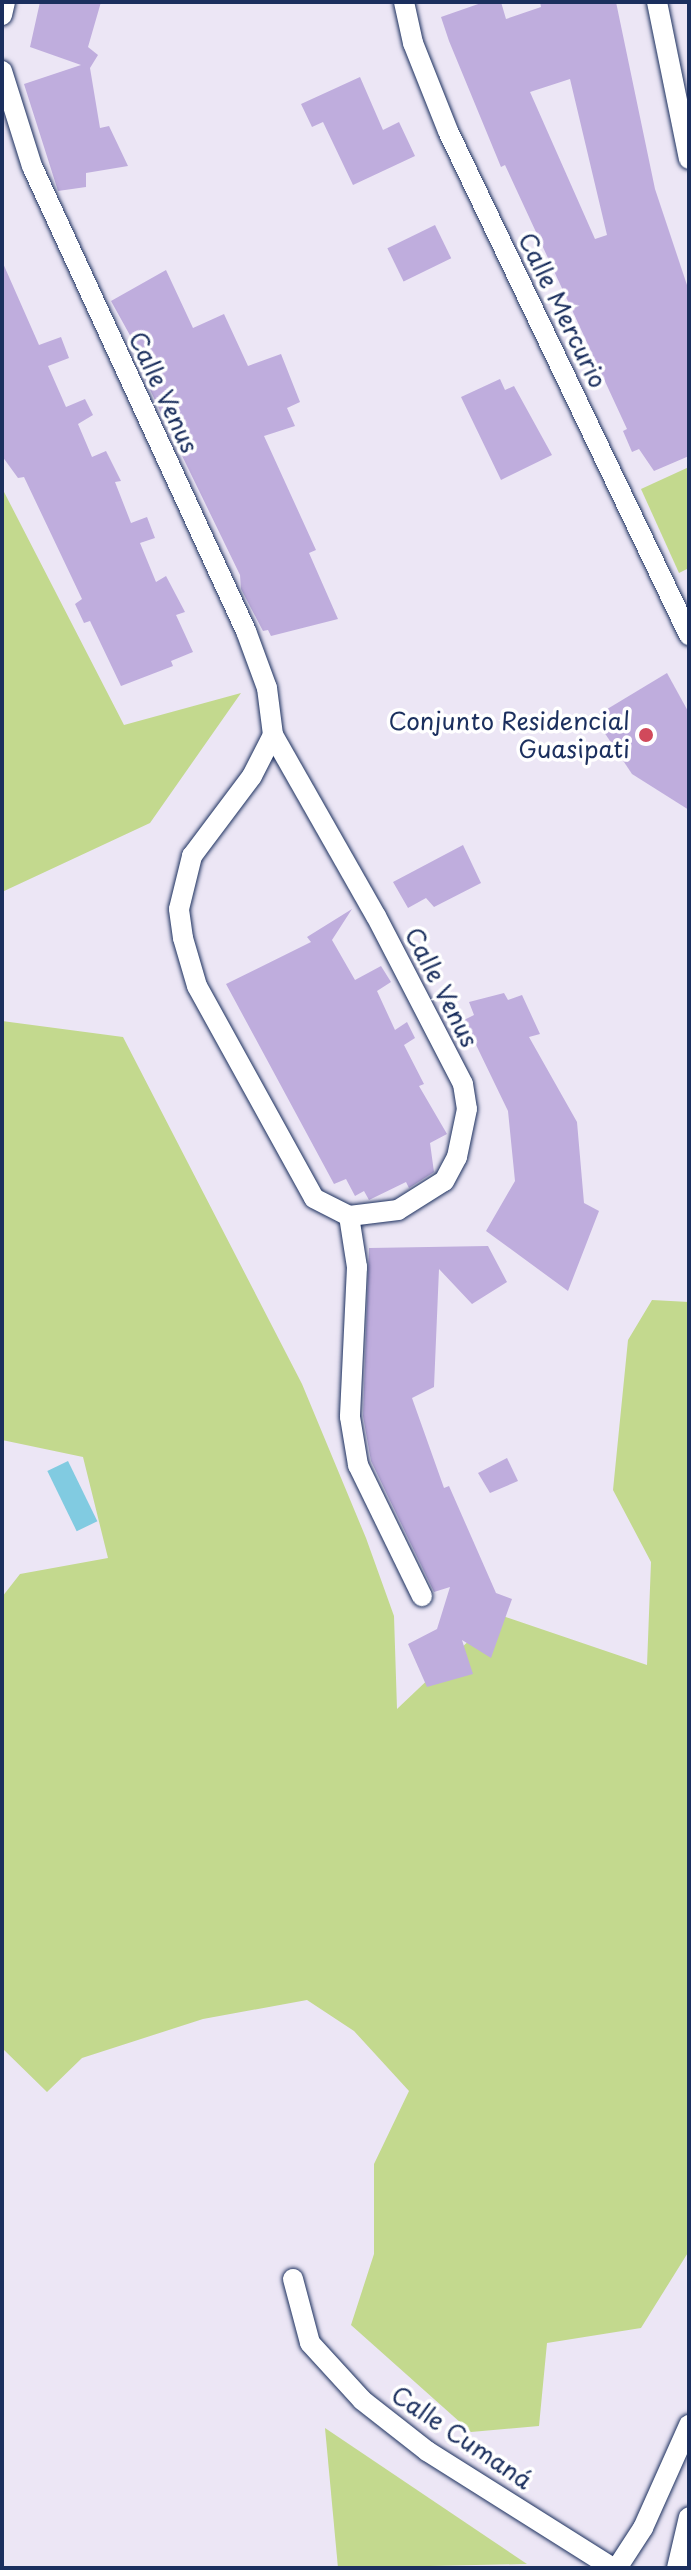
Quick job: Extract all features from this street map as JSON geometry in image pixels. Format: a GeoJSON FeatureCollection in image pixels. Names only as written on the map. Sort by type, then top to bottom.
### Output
{"type":"FeatureCollection","features":[{"type":"Feature","properties":{"kind":"street"},"geometry":{"type":"LineString","coordinates":[[2,15],[5,2]]}},
{"type":"Feature","properties":{"kind":"street","name":"Calle Mercurio"},"geometry":{"type":"LineString","coordinates":[[404,2],[413,43],[448,131],[689,635]]}},
{"type":"Feature","properties":{"kind":"street"},"geometry":{"type":"LineString","coordinates":[[657,2],[689,159]]}},
{"type":"Feature","properties":{"kind":"street","name":"Calle Venus"},"geometry":{"type":"LineString","coordinates":[[2,71],[32,166],[246,631],[267,688],[273,735],[463,1084],[467,1109],[465,1135],[444,1181],[398,1210],[349,1216]]}},
{"type":"Feature","properties":{"kind":"street"},"geometry":{"type":"LineString","coordinates":[[273,735],[252,776],[192,856],[179,909],[183,938],[197,986],[314,1198],[349,1216],[357,1267],[350,1417],[358,1465],[422,1596]]}},
{"type":"Feature","properties":{"kind":"street","name":"Calle Cumaná"},"geometry":{"type":"LineString","coordinates":[[293,2279],[310,2343],[362,2400],[427,2451],[615,2568]]}},
{"type":"Feature","properties":{"kind":"street"},"geometry":{"type":"LineString","coordinates":[[615,2568],[643,2528],[689,2425]]}},
{"type":"Feature","properties":{"kind":"street"},"geometry":{"type":"LineString","coordinates":[[682,2557],[689,2517]]}},
{"type":"Feature","properties":{"kind":"green space"},"geometry":{"type":"Polygon","coordinates":[[[689,467],[689,568],[679,573],[641,489],[689,467]]]}},
{"type":"Feature","properties":{"kind":"green space"},"geometry":{"type":"Polygon","coordinates":[[[2,488],[124,725],[241,693],[150,823],[2,892],[2,488]]]}},
{"type":"Feature","properties":{"kind":"green space"},"geometry":{"type":"Polygon","coordinates":[[[2,1021],[123,1037],[302,1384],[366,1538],[394,1616],[397,1709],[497,1614],[647,1665],[651,1562],[613,1490],[628,1340],[652,1300],[689,1302],[689,2251],[641,2328],[547,2343],[539,2426],[471,2432],[351,2325],[374,2254],[374,2164],[409,2091],[354,2031],[307,2000],[203,2019],[82,2058],[47,2092],[2,2048],[2,1597],[20,1574],[108,1558],[83,1457],[2,1440],[2,1021]]]}},
{"type":"Feature","properties":{"kind":"green space"},"geometry":{"type":"Polygon","coordinates":[[[325,2428],[527,2564],[338,2568],[325,2428]]]}},
{"type":"Feature","properties":{"kind":"water"},"geometry":{"type":"Polygon","coordinates":[[[68,1461],[97,1521],[77,1531],[47,1471],[68,1461]]]}},
{"type":"Feature","properties":{"kind":"building"},"geometry":{"type":"Polygon","coordinates":[[[40,2],[101,2],[88,47],[98,55],[90,68],[100,128],[109,126],[128,166],[86,173],[86,187],[58,191],[24,84],[81,65],[30,47],[40,2]]]}},
{"type":"Feature","properties":{"kind":"building"},"geometry":{"type":"Polygon","coordinates":[[[484,2],[501,2],[506,19],[541,7],[540,2],[616,2],[655,189],[689,291],[689,456],[654,471],[639,449],[632,452],[623,431],[627,429],[505,165],[501,167],[441,17],[484,2]],[[570,79],[530,92],[595,239],[607,235],[570,79]]]}},
{"type":"Feature","properties":{"kind":"building"},"geometry":{"type":"Polygon","coordinates":[[[360,77],[383,130],[399,122],[415,156],[353,185],[323,122],[312,127],[301,104],[360,77]]]}},
{"type":"Feature","properties":{"kind":"building"},"geometry":{"type":"Polygon","coordinates":[[[435,225],[451,258],[404,281],[387,248],[435,225]]]}},
{"type":"Feature","properties":{"kind":"building"},"geometry":{"type":"Polygon","coordinates":[[[2,261],[39,345],[61,337],[69,358],[48,366],[66,407],[85,399],[93,415],[78,424],[92,457],[106,451],[121,481],[115,482],[131,523],[147,517],[155,538],[140,543],[156,582],[166,576],[185,612],[176,615],[193,652],[171,661],[173,666],[121,686],[90,621],[84,623],[75,604],[82,599],[24,477],[18,478],[2,456],[2,261]]]}},
{"type":"Feature","properties":{"kind":"building"},"geometry":{"type":"Polygon","coordinates":[[[166,270],[193,328],[224,314],[248,366],[281,354],[300,402],[287,408],[295,426],[264,436],[316,550],[309,553],[338,619],[271,636],[268,630],[263,631],[241,589],[240,575],[136,361],[142,357],[111,301],[166,270]]]}},
{"type":"Feature","properties":{"kind":"building"},"geometry":{"type":"Polygon","coordinates":[[[500,379],[505,390],[514,386],[552,455],[501,480],[461,397],[500,379]]]}},
{"type":"Feature","properties":{"kind":"building","name":"Conjunto Residencial Guasipati"},"geometry":{"type":"Polygon","coordinates":[[[667,673],[689,713],[689,810],[632,774],[594,717],[667,673]]]}},
{"type":"Feature","properties":{"kind":"building"},"geometry":{"type":"Polygon","coordinates":[[[463,845],[481,883],[434,907],[426,898],[408,908],[393,882],[463,845]]]}},
{"type":"Feature","properties":{"kind":"building"},"geometry":{"type":"Polygon","coordinates":[[[352,909],[332,940],[355,980],[381,966],[391,982],[377,991],[395,1030],[407,1022],[415,1038],[404,1045],[424,1084],[419,1086],[447,1134],[430,1143],[434,1172],[409,1188],[406,1182],[369,1200],[364,1191],[355,1196],[346,1179],[334,1184],[226,984],[311,942],[307,937],[352,909]]]}},
{"type":"Feature","properties":{"kind":"building"},"geometry":{"type":"Polygon","coordinates":[[[504,993],[508,1000],[522,995],[540,1034],[529,1037],[577,1122],[584,1203],[599,1211],[568,1291],[486,1231],[515,1181],[508,1111],[464,1020],[474,1015],[469,1002],[504,993]]]}},
{"type":"Feature","properties":{"kind":"building"},"geometry":{"type":"Polygon","coordinates":[[[488,1246],[507,1282],[472,1304],[439,1269],[434,1387],[412,1398],[444,1488],[449,1486],[496,1593],[512,1599],[491,1658],[462,1640],[473,1674],[427,1687],[408,1644],[437,1629],[450,1587],[434,1592],[371,1461],[363,1416],[369,1248],[488,1246]]]}},
{"type":"Feature","properties":{"kind":"building"},"geometry":{"type":"Polygon","coordinates":[[[507,1458],[518,1481],[490,1493],[478,1473],[507,1458]]]}},
{"type":"Feature","properties":{"kind":"place","name":"Conjunto Residencial Guasipati"},"geometry":{"type":"Point","coordinates":[646,735]}}]}
